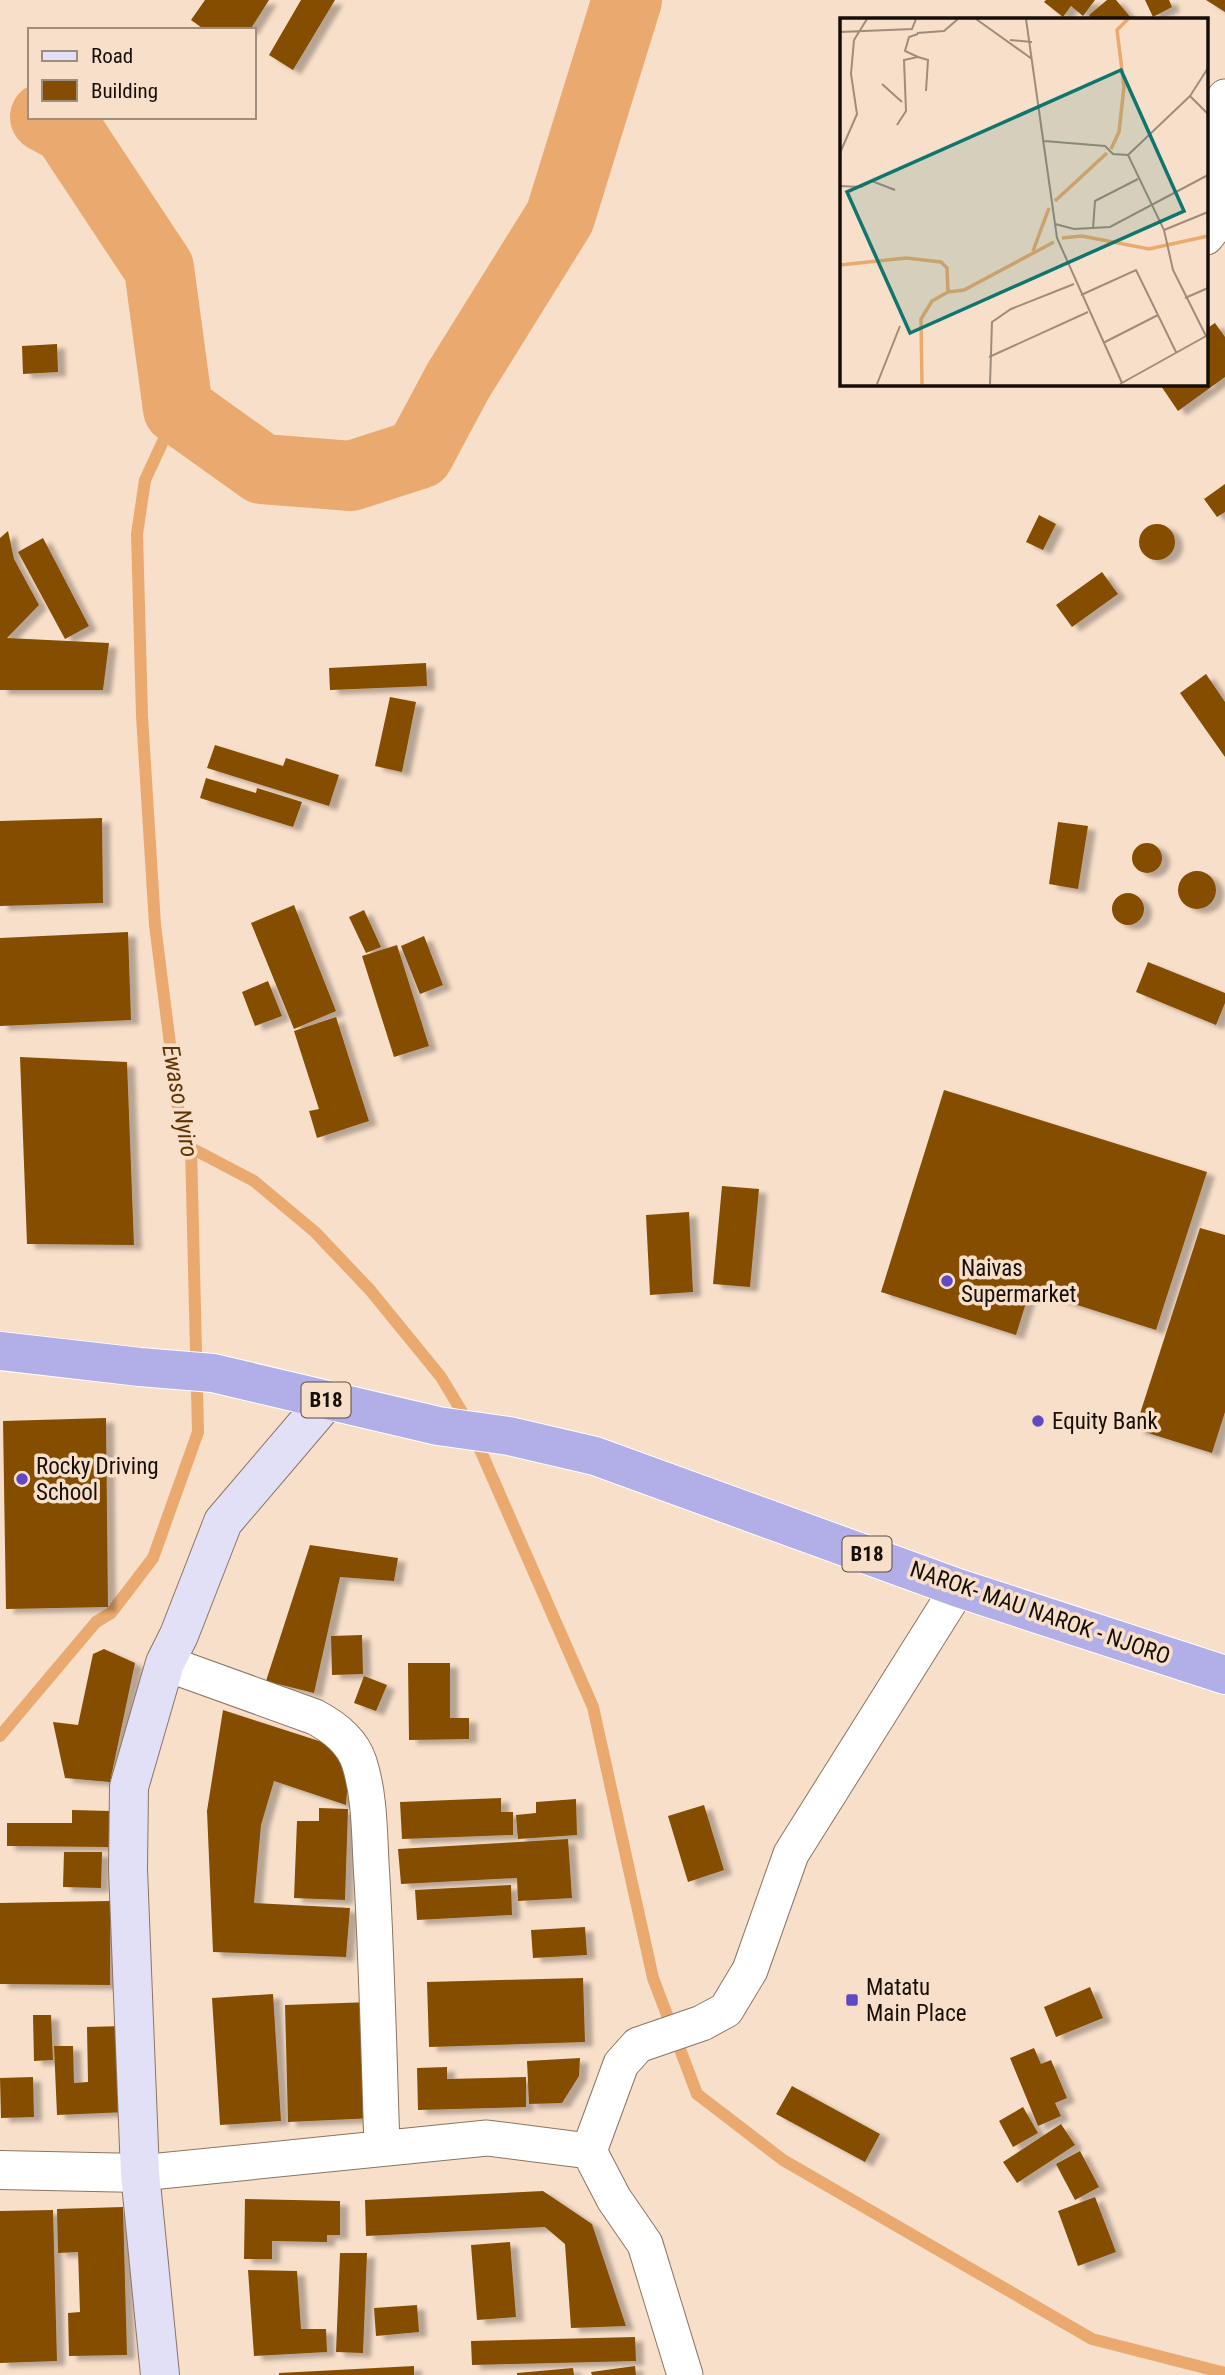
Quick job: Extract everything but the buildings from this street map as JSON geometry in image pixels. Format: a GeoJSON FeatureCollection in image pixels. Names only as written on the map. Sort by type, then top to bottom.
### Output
{"type":"FeatureCollection","features":[{"type":"Feature","properties":{"kind":"highway","name":"NAROK- MAU NAROK - NJORO"},"geometry":{"type":"LineString","coordinates":[[0,1351],[214,1373],[438,1426],[509,1436],[596,1456],[958,1588],[1225,1675]]}},
{"type":"Feature","properties":{"kind":"main road"},"geometry":{"type":"LineString","coordinates":[[160,2375],[140,2173],[128,1869],[129,1787],[165,1663],[179,1635],[223,1522],[327,1400]]}},
{"type":"Feature","properties":{"kind":"street"},"geometry":{"type":"LineString","coordinates":[[1208,234],[1221,218],[1216,124],[1225,97]]}},
{"type":"Feature","properties":{"kind":"street"},"geometry":{"type":"LineString","coordinates":[[685,2375],[645,2244],[614,2199],[589,2151],[621,2064],[638,2045],[702,2023],[726,2010],[750,1970],[791,1854],[958,1588]]}},
{"type":"Feature","properties":{"kind":"street"},"geometry":{"type":"LineString","coordinates":[[165,1663],[316,1717],[335,1727],[358,1760],[369,1815],[377,1964],[382,2147]]}},
{"type":"Feature","properties":{"kind":"street"},"geometry":{"type":"LineString","coordinates":[[0,2170],[140,2173],[487,2138],[589,2151]]}},
{"type":"Feature","properties":{"kind":"waterway"},"geometry":{"type":"LineString","coordinates":[[49,119],[67,129],[159,268],[178,409],[262,469],[351,476],[419,454],[458,381],[560,217],[627,0]]}},
{"type":"Feature","properties":{"kind":"waterway","name":"Ewaso Nyiro"},"geometry":{"type":"LineString","coordinates":[[0,1736],[96,1622],[111,1613],[153,1558],[198,1432],[191,1148],[178,1108],[155,925],[142,716],[137,534],[145,480],[178,409]]}},
{"type":"Feature","properties":{"kind":"waterway"},"geometry":{"type":"LineString","coordinates":[[191,1148],[254,1181],[315,1232],[370,1290],[441,1377],[468,1422]]}},
{"type":"Feature","properties":{"kind":"waterway"},"geometry":{"type":"LineString","coordinates":[[475,1438],[593,1707],[653,1978],[697,2094],[783,2160],[1092,2339],[1225,2373]]}},
{"type":"Feature","properties":{"kind":"place","name":"Naivas Supermarket"},"geometry":{"type":"Point","coordinates":[947,1281]}},
{"type":"Feature","properties":{"kind":"place","name":"Equity Bank"},"geometry":{"type":"Point","coordinates":[1038,1421]}},
{"type":"Feature","properties":{"kind":"place","name":"Rocky Driving School"},"geometry":{"type":"Point","coordinates":[22,1479]}},
{"type":"Feature","properties":{"kind":"place","name":"Matatu Main Place"},"geometry":{"type":"Point","coordinates":[852,2000]}}]}
